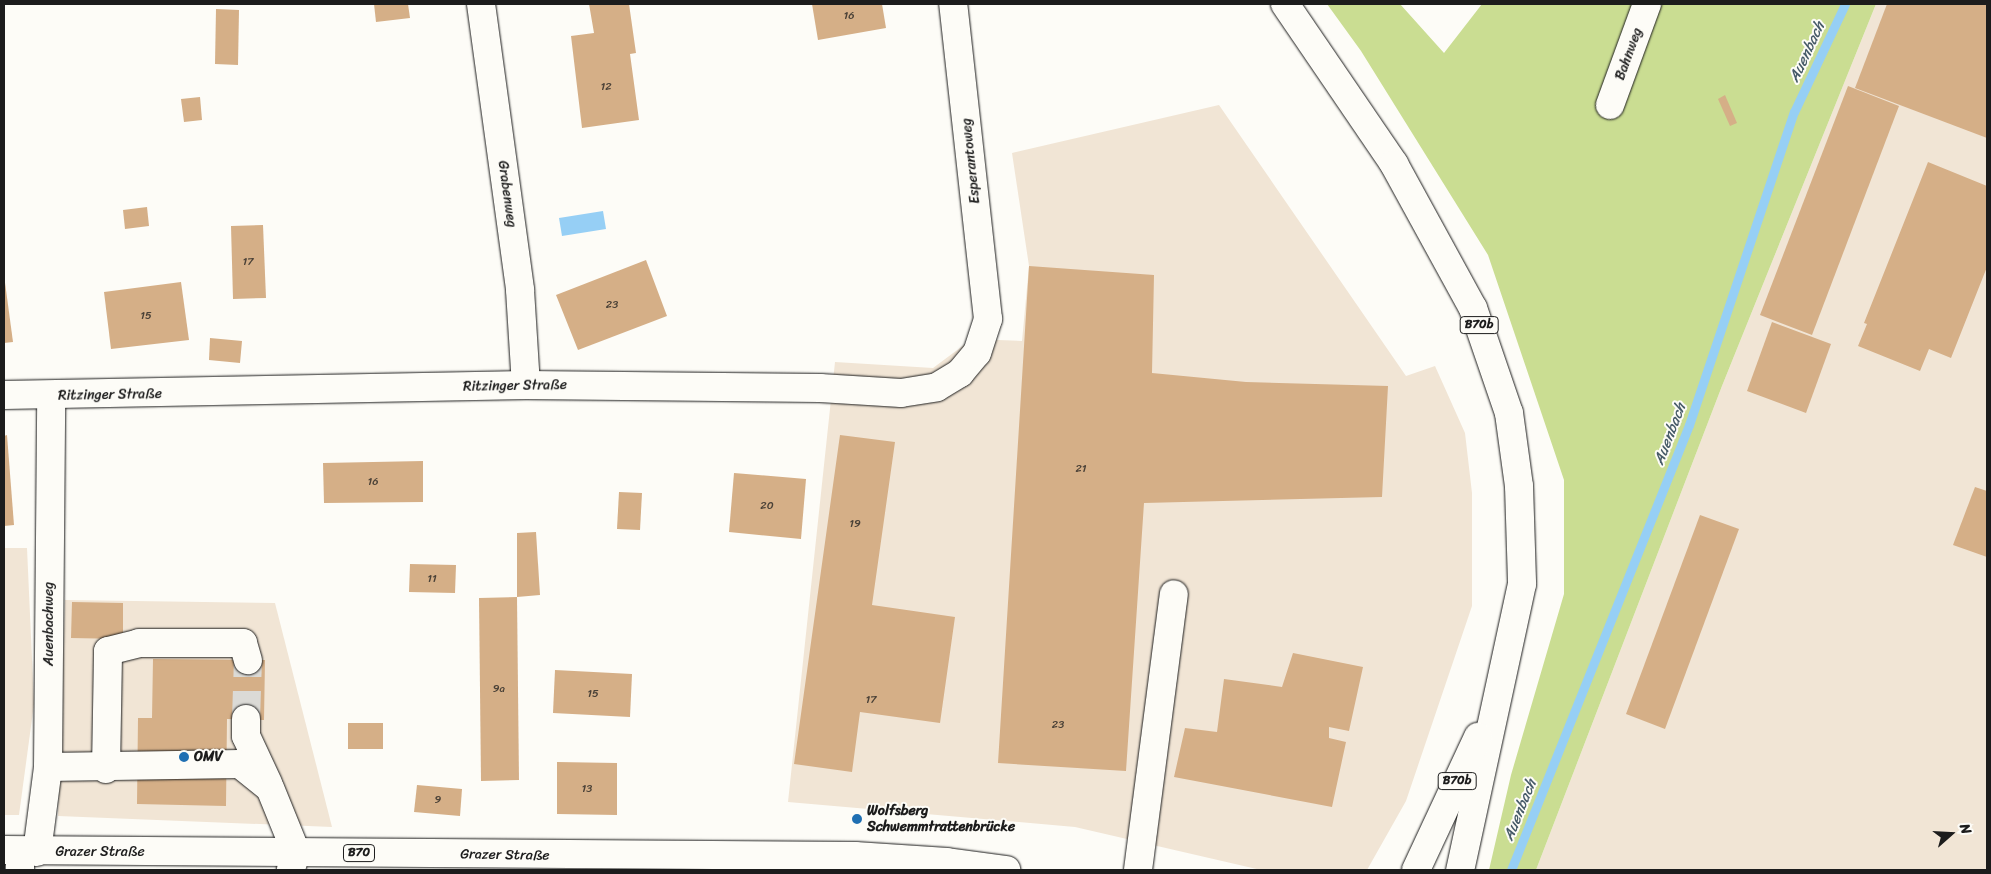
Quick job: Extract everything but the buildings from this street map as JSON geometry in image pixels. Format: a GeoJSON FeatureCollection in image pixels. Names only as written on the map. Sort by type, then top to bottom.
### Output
{"type":"FeatureCollection","features":[{"type":"Feature","properties":{"kind":"street","name":"Grabenweg"},"geometry":{"type":"LineString","coordinates":[[481,4],[520,290],[526,385]]}},
{"type":"Feature","properties":{"kind":"street","name":"Esperantoweg"},"geometry":{"type":"LineString","coordinates":[[953,4],[988,319]]}},
{"type":"Feature","properties":{"kind":"street","name":"B70b"},"geometry":{"type":"LineString","coordinates":[[1285,4],[1394,164],[1473,308],[1509,413],[1519,486],[1522,584],[1460,870]]}},
{"type":"Feature","properties":{"kind":"street","name":"Bahnweg"},"geometry":{"type":"LineString","coordinates":[[1610,105],[1647,4]]}},
{"type":"Feature","properties":{"kind":"street","name":"Ritzinger Straße"},"geometry":{"type":"LineString","coordinates":[[4,395],[51,396],[526,385],[820,388],[901,393],[937,387],[960,373],[977,353],[988,319]]}},
{"type":"Feature","properties":{"kind":"street","name":"Auenbachweg"},"geometry":{"type":"LineString","coordinates":[[20,856],[48,767],[51,396]]}},
{"type":"Feature","properties":{"kind":"street"},"geometry":{"type":"LineString","coordinates":[[1138,870],[1174,594]]}},
{"type":"Feature","properties":{"kind":"street"},"geometry":{"type":"LineString","coordinates":[[106,768],[108,651],[139,644],[243,643],[248,660]]}},
{"type":"Feature","properties":{"kind":"street","name":"B70b"},"geometry":{"type":"LineString","coordinates":[[1416,870],[1498,692]]}},
{"type":"Feature","properties":{"kind":"street"},"geometry":{"type":"LineString","coordinates":[[246,720],[246,736],[270,788],[293,861]]}},
{"type":"Feature","properties":{"kind":"street"},"geometry":{"type":"LineString","coordinates":[[48,767],[106,768],[240,764],[270,788]]}},
{"type":"Feature","properties":{"kind":"street","name":"Grazer Straße"},"geometry":{"type":"LineString","coordinates":[[20,856],[293,861],[855,856],[1006,870]]}},
{"type":"Feature","properties":{"kind":"shaded area"},"geometry":{"type":"Polygon","coordinates":[[[1876,4],[1987,4],[1987,870],[1536,870],[1722,386],[1876,4]]]}},
{"type":"Feature","properties":{"kind":"shaded area"},"geometry":{"type":"Polygon","coordinates":[[[1219,105],[1406,376],[1435,366],[1465,433],[1472,493],[1472,606],[1406,801],[1367,870],[1261,870],[1075,827],[788,802],[835,362],[933,368],[972,339],[1022,341],[1029,266],[1012,153],[1219,105]]]}},
{"type":"Feature","properties":{"kind":"shaded area"},"geometry":{"type":"Polygon","coordinates":[[[4,548],[27,548],[34,704],[19,815],[4,815],[4,548]]]}},
{"type":"Feature","properties":{"kind":"shaded area"},"geometry":{"type":"Polygon","coordinates":[[[65,600],[275,603],[332,827],[58,816],[65,600]]]}},
{"type":"Feature","properties":{"kind":"green space"},"geometry":{"type":"Polygon","coordinates":[[[1327,4],[1400,4],[1444,53],[1482,4],[1876,4],[1722,386],[1536,870],[1489,870],[1511,775],[1564,594],[1564,480],[1488,255],[1361,51],[1327,4]]]}},
{"type":"Feature","properties":{"kind":"water"},"geometry":{"type":"Polygon","coordinates":[[[603,211],[606,229],[562,236],[559,218],[603,211]]]}},
{"type":"Feature","properties":{"kind":"waterway","name":"Auenbach"},"geometry":{"type":"LineString","coordinates":[[1511,870],[1689,425],[1794,112],[1845,4]]}},
{"type":"Feature","properties":{"kind":"tunnel"},"geometry":{"type":"LineString","coordinates":[[246,719],[248,660]]}},
{"type":"Feature","properties":{"kind":"place","name":"OMV"},"geometry":{"type":"Point","coordinates":[184,757]}},
{"type":"Feature","properties":{"kind":"place","name":"Wolfsberg Schwemmtrattenbrücke"},"geometry":{"type":"Point","coordinates":[857,819]}}]}
